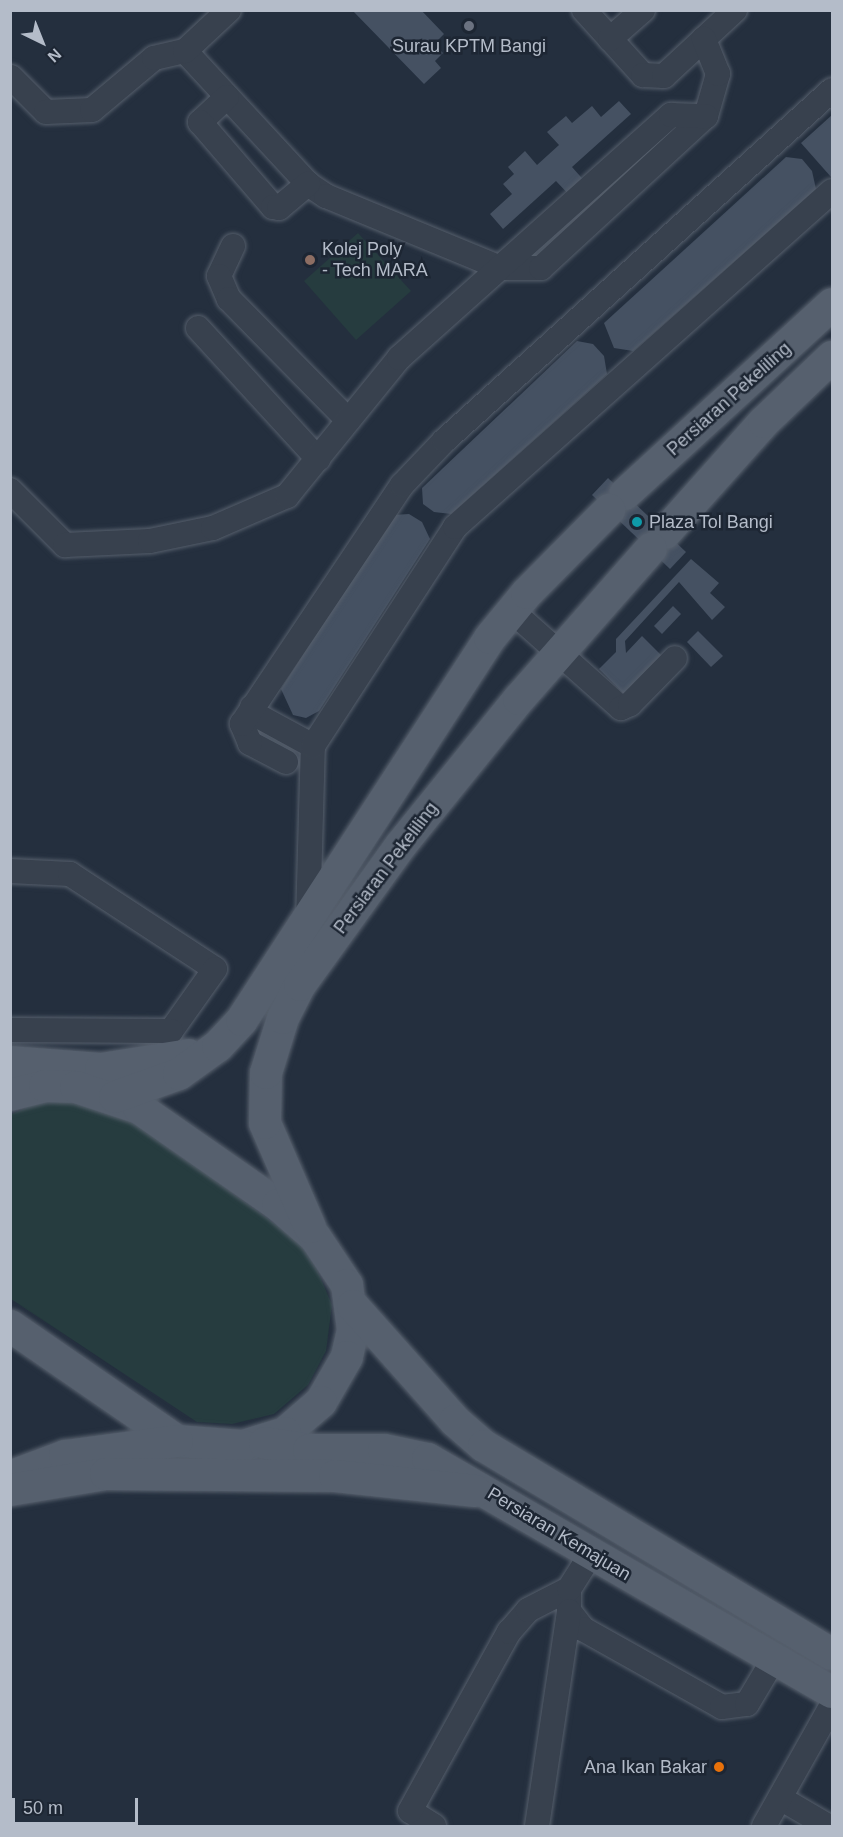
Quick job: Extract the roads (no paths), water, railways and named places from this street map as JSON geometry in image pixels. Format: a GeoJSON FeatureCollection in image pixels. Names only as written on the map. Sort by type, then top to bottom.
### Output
{"type":"FeatureCollection","features":[{"type":"Feature","properties":{"kind":"main road","name":"Persiaran Pekeliling"},"geometry":{"type":"LineString","coordinates":[[115,1097],[178,1074],[218,1046],[255,1002],[435,721],[512,612],[617,502],[832,304]]}},
{"type":"Feature","properties":{"kind":"main road","name":"Persiaran Pekeliling"},"geometry":{"type":"LineString","coordinates":[[315,1237],[265,1123],[266,1073],[283,1018],[361,897],[558,654],[764,422],[832,357]]}},
{"type":"Feature","properties":{"kind":"main road"},"geometry":{"type":"LineString","coordinates":[[10,1062],[101,1070],[135,1067],[218,1046]]}},
{"type":"Feature","properties":{"kind":"main road"},"geometry":{"type":"LineString","coordinates":[[10,1082],[115,1097],[139,1108],[269,1198],[315,1237],[337,1264],[353,1306],[347,1357],[326,1395],[303,1421],[265,1443],[243,1446],[177,1441],[65,1456],[10,1477]]}},
{"type":"Feature","properties":{"kind":"main road"},"geometry":{"type":"LineString","coordinates":[[10,1095],[45,1086]]}},
{"type":"Feature","properties":{"kind":"main road"},"geometry":{"type":"LineString","coordinates":[[298,1199],[331,1226],[416,1372]]}},
{"type":"Feature","properties":{"kind":"main road","name":"Persiaran Kemajuan"},"geometry":{"type":"LineString","coordinates":[[353,1306],[416,1372],[455,1421],[484,1446],[832,1654]]}},
{"type":"Feature","properties":{"kind":"main road"},"geometry":{"type":"LineString","coordinates":[[10,1326],[177,1441]]}},
{"type":"Feature","properties":{"kind":"main road","name":"Persiaran Kemajuan"},"geometry":{"type":"LineString","coordinates":[[265,1443],[309,1450],[404,1452],[428,1459],[775,1657],[832,1692]]}},
{"type":"Feature","properties":{"kind":"main road"},"geometry":{"type":"LineString","coordinates":[[10,1490],[118,1474],[335,1476],[488,1492]]}},
{"type":"Feature","properties":{"kind":"lane"},"geometry":{"type":"LineString","coordinates":[[11,77],[46,112],[92,110],[154,58],[185,51],[229,10]]}},
{"type":"Feature","properties":{"kind":"lane"},"geometry":{"type":"LineString","coordinates":[[584,10],[643,75],[664,76],[735,10]]}},
{"type":"Feature","properties":{"kind":"lane"},"geometry":{"type":"LineString","coordinates":[[610,39],[643,10]]}},
{"type":"Feature","properties":{"kind":"lane"},"geometry":{"type":"LineString","coordinates":[[185,51],[308,184],[501,268],[541,268],[706,116],[718,74],[704,39]]}},
{"type":"Feature","properties":{"kind":"lane"},"geometry":{"type":"LineString","coordinates":[[286,762],[244,737],[242,724],[367,533],[427,459],[832,90]]}},
{"type":"Feature","properties":{"kind":"lane"},"geometry":{"type":"LineString","coordinates":[[227,97],[200,122],[273,207],[279,208],[308,184]]}},
{"type":"Feature","properties":{"kind":"lane"},"geometry":{"type":"LineString","coordinates":[[308,921],[313,746],[455,527],[832,191]]}},
{"type":"Feature","properties":{"kind":"lane"},"geometry":{"type":"LineString","coordinates":[[233,246],[219,276],[229,299],[348,420]]}},
{"type":"Feature","properties":{"kind":"lane"},"geometry":{"type":"LineString","coordinates":[[10,490],[65,545],[150,541],[213,528],[287,496],[399,358],[501,268]]}},
{"type":"Feature","properties":{"kind":"lane"},"geometry":{"type":"LineString","coordinates":[[198,328],[318,459]]}},
{"type":"Feature","properties":{"kind":"lane"},"geometry":{"type":"LineString","coordinates":[[512,612],[621,708],[675,658]]}},
{"type":"Feature","properties":{"kind":"lane"},"geometry":{"type":"LineString","coordinates":[[252,707],[258,716],[313,746]]}},
{"type":"Feature","properties":{"kind":"lane"},"geometry":{"type":"LineString","coordinates":[[10,871],[70,874],[215,969],[171,1031],[10,1030]]}},
{"type":"Feature","properties":{"kind":"lane"},"geometry":{"type":"LineString","coordinates":[[537,1827],[569,1600],[591,1554]]}},
{"type":"Feature","properties":{"kind":"lane"},"geometry":{"type":"LineString","coordinates":[[569,1600],[583,1629],[723,1707],[747,1704],[775,1657]]}},
{"type":"Feature","properties":{"kind":"lane"},"geometry":{"type":"LineString","coordinates":[[434,1827],[406,1819],[509,1632],[528,1610],[569,1600]]}},
{"type":"Feature","properties":{"kind":"lane"},"geometry":{"type":"LineString","coordinates":[[764,1827],[780,1798],[824,1741],[832,1705]]}},
{"type":"Feature","properties":{"kind":"lane"},"geometry":{"type":"LineString","coordinates":[[780,1798],[828,1827]]}},
{"type":"Feature","properties":{"kind":"place","name":"Surau KPTM Bangi"},"geometry":{"type":"Point","coordinates":[469,26]}},
{"type":"Feature","properties":{"kind":"place","name":"Kolej Poly - Tech MARA"},"geometry":{"type":"Point","coordinates":[310,260]}},
{"type":"Feature","properties":{"kind":"place","name":"Plaza Tol Bangi"},"geometry":{"type":"Point","coordinates":[637,522]}},
{"type":"Feature","properties":{"kind":"place","name":"Ana Ikan Bakar"},"geometry":{"type":"Point","coordinates":[719,1767]}}]}
